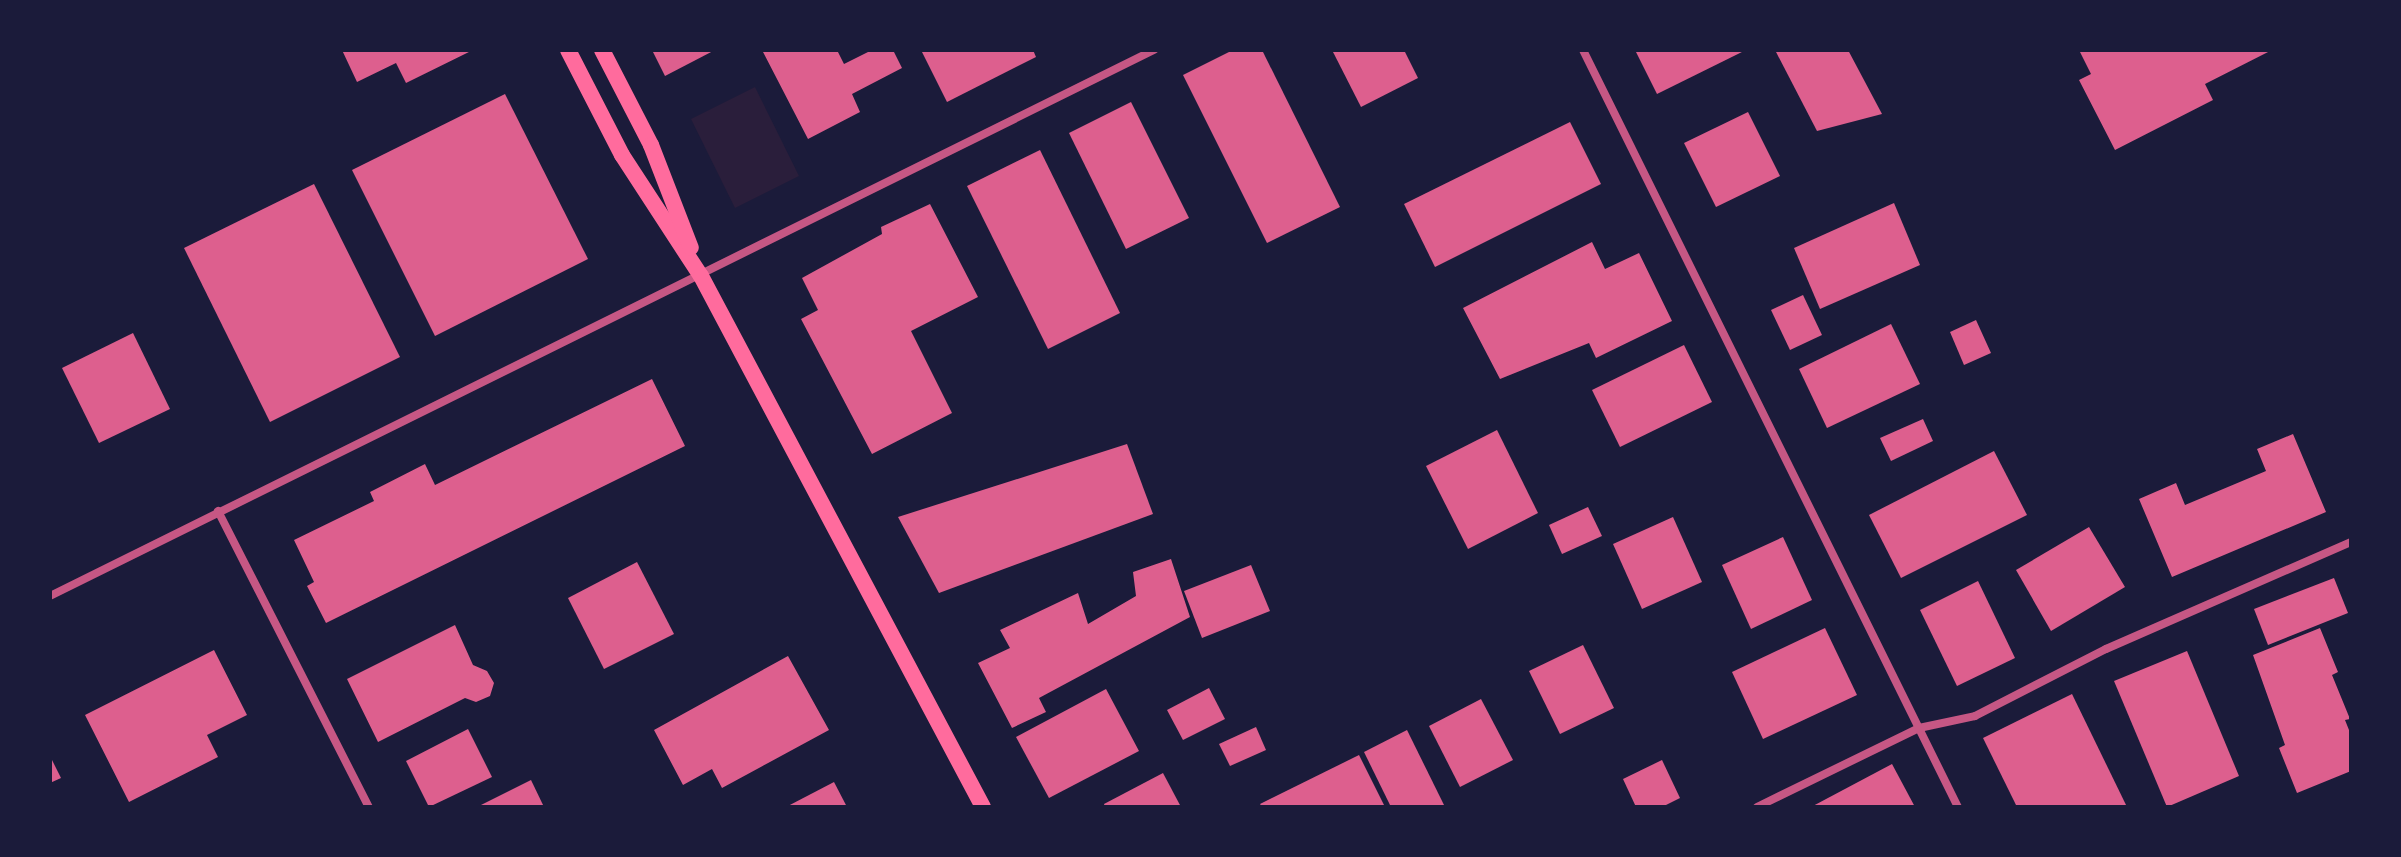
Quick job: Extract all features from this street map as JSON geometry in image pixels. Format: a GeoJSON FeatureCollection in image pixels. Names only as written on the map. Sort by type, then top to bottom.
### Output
{"type":"FeatureCollection","features":[{"type":"Feature","properties":{"kind":"main road"},"geometry":{"type":"LineString","coordinates":[[568,50],[622,155],[701,276],[983,807]]}},
{"type":"Feature","properties":{"kind":"main road"},"geometry":{"type":"LineString","coordinates":[[602,50],[651,145],[701,276]]}},
{"type":"Feature","properties":{"kind":"street"},"geometry":{"type":"LineString","coordinates":[[50,596],[1154,50]]}},
{"type":"Feature","properties":{"kind":"street"},"geometry":{"type":"LineString","coordinates":[[1583,50],[1958,807]]}},
{"type":"Feature","properties":{"kind":"street"},"geometry":{"type":"LineString","coordinates":[[218,511],[369,807]]}},
{"type":"Feature","properties":{"kind":"street"},"geometry":{"type":"LineString","coordinates":[[1757,807],[1919,728],[1975,716],[2106,649],[2351,542]]}},
{"type":"Feature","properties":{"kind":"shaded area"},"geometry":{"type":"Polygon","coordinates":[[[755,87],[799,176],[735,208],[691,119],[755,87]]]}},
{"type":"Feature","properties":{"kind":"building"},"geometry":{"type":"Polygon","coordinates":[[[342,50],[473,50],[406,83],[396,63],[357,82],[342,50]]]}},
{"type":"Feature","properties":{"kind":"building"},"geometry":{"type":"Polygon","coordinates":[[[652,50],[715,50],[665,76],[652,50]]]}},
{"type":"Feature","properties":{"kind":"building"},"geometry":{"type":"Polygon","coordinates":[[[762,50],[837,50],[844,64],[872,50],[893,50],[902,68],[852,94],[860,112],[808,139],[762,50]]]}},
{"type":"Feature","properties":{"kind":"building"},"geometry":{"type":"Polygon","coordinates":[[[921,50],[1033,50],[1036,57],[947,102],[921,50]]]}},
{"type":"Feature","properties":{"kind":"building"},"geometry":{"type":"Polygon","coordinates":[[[1233,50],[1262,50],[1340,207],[1267,243],[1183,75],[1233,50]]]}},
{"type":"Feature","properties":{"kind":"building"},"geometry":{"type":"Polygon","coordinates":[[[1332,50],[1404,50],[1418,78],[1361,107],[1332,50]]]}},
{"type":"Feature","properties":{"kind":"building"},"geometry":{"type":"Polygon","coordinates":[[[1635,50],[1746,50],[1657,94],[1635,50]]]}},
{"type":"Feature","properties":{"kind":"building"},"geometry":{"type":"Polygon","coordinates":[[[1775,50],[1848,50],[1882,114],[1817,131],[1775,50]]]}},
{"type":"Feature","properties":{"kind":"building"},"geometry":{"type":"Polygon","coordinates":[[[2079,50],[2272,50],[2205,84],[2213,100],[2115,150],[2079,80],[2091,74],[2079,50]]]}},
{"type":"Feature","properties":{"kind":"building"},"geometry":{"type":"Polygon","coordinates":[[[505,94],[588,259],[435,336],[352,170],[505,94]]]}},
{"type":"Feature","properties":{"kind":"building"},"geometry":{"type":"Polygon","coordinates":[[[1131,102],[1189,218],[1126,249],[1069,133],[1131,102]]]}},
{"type":"Feature","properties":{"kind":"building"},"geometry":{"type":"Polygon","coordinates":[[[1748,112],[1780,176],[1716,207],[1684,143],[1748,112]]]}},
{"type":"Feature","properties":{"kind":"building"},"geometry":{"type":"Polygon","coordinates":[[[1570,122],[1601,184],[1435,267],[1404,204],[1570,122]]]}},
{"type":"Feature","properties":{"kind":"building"},"geometry":{"type":"Polygon","coordinates":[[[1040,150],[1120,313],[1048,349],[967,186],[1040,150]]]}},
{"type":"Feature","properties":{"kind":"building"},"geometry":{"type":"Polygon","coordinates":[[[314,184],[400,357],[270,422],[184,248],[314,184]]]}},
{"type":"Feature","properties":{"kind":"building"},"geometry":{"type":"Polygon","coordinates":[[[1894,203],[1920,265],[1820,309],[1794,248],[1894,203]]]}},
{"type":"Feature","properties":{"kind":"building"},"geometry":{"type":"Polygon","coordinates":[[[930,204],[978,297],[911,331],[952,413],[872,454],[801,319],[818,310],[802,278],[882,234],[881,227],[930,204]]]}},
{"type":"Feature","properties":{"kind":"building"},"geometry":{"type":"Polygon","coordinates":[[[1592,242],[1605,269],[1639,253],[1672,321],[1596,358],[1589,343],[1500,379],[1463,308],[1592,242]]]}},
{"type":"Feature","properties":{"kind":"building"},"geometry":{"type":"Polygon","coordinates":[[[1803,295],[1822,335],[1790,350],[1771,310],[1803,295]]]}},
{"type":"Feature","properties":{"kind":"building"},"geometry":{"type":"Polygon","coordinates":[[[1976,320],[1991,353],[1964,365],[1950,332],[1976,320]]]}},
{"type":"Feature","properties":{"kind":"building"},"geometry":{"type":"Polygon","coordinates":[[[1891,324],[1920,384],[1827,428],[1799,369],[1891,324]]]}},
{"type":"Feature","properties":{"kind":"building"},"geometry":{"type":"Polygon","coordinates":[[[133,333],[170,409],[99,443],[62,368],[133,333]]]}},
{"type":"Feature","properties":{"kind":"building"},"geometry":{"type":"Polygon","coordinates":[[[1684,345],[1712,402],[1620,447],[1592,390],[1684,345]]]}},
{"type":"Feature","properties":{"kind":"building"},"geometry":{"type":"Polygon","coordinates":[[[652,379],[685,446],[326,623],[307,586],[314,582],[294,540],[374,501],[370,492],[425,464],[435,485],[652,379]]]}},
{"type":"Feature","properties":{"kind":"building"},"geometry":{"type":"Polygon","coordinates":[[[1923,419],[1933,441],[1891,461],[1880,438],[1923,419]]]}},
{"type":"Feature","properties":{"kind":"building"},"geometry":{"type":"Polygon","coordinates":[[[1497,430],[1538,513],[1468,549],[1426,466],[1497,430]]]}},
{"type":"Feature","properties":{"kind":"building"},"geometry":{"type":"Polygon","coordinates":[[[2293,434],[2326,512],[2172,577],[2139,499],[2176,483],[2185,505],[2266,471],[2257,449],[2293,434]]]}},
{"type":"Feature","properties":{"kind":"building"},"geometry":{"type":"Polygon","coordinates":[[[1127,444],[1153,514],[939,593],[898,517],[1127,444]]]}},
{"type":"Feature","properties":{"kind":"building"},"geometry":{"type":"Polygon","coordinates":[[[1994,451],[2027,515],[1901,578],[1869,515],[1994,451]]]}},
{"type":"Feature","properties":{"kind":"building"},"geometry":{"type":"Polygon","coordinates":[[[1588,507],[1602,536],[1562,554],[1549,525],[1588,507]]]}},
{"type":"Feature","properties":{"kind":"building"},"geometry":{"type":"Polygon","coordinates":[[[1673,517],[1702,582],[1642,609],[1613,544],[1673,517]]]}},
{"type":"Feature","properties":{"kind":"building"},"geometry":{"type":"Polygon","coordinates":[[[2089,527],[2125,587],[2051,631],[2016,570],[2089,527]]]}},
{"type":"Feature","properties":{"kind":"building"},"geometry":{"type":"Polygon","coordinates":[[[1783,537],[1812,600],[1751,629],[1722,565],[1783,537]]]}},
{"type":"Feature","properties":{"kind":"building"},"geometry":{"type":"Polygon","coordinates":[[[1171,559],[1190,617],[1039,698],[1046,712],[1012,728],[978,663],[1010,648],[1000,630],[1078,593],[1088,624],[1136,596],[1133,572],[1171,559]]]}},
{"type":"Feature","properties":{"kind":"building"},"geometry":{"type":"Polygon","coordinates":[[[637,562],[674,634],[604,669],[568,598],[637,562]]]}},
{"type":"Feature","properties":{"kind":"building"},"geometry":{"type":"Polygon","coordinates":[[[1251,565],[1270,611],[1202,638],[1184,591],[1251,565]]]}},
{"type":"Feature","properties":{"kind":"building"},"geometry":{"type":"Polygon","coordinates":[[[2334,578],[2348,613],[2268,645],[2254,609],[2334,578]]]}},
{"type":"Feature","properties":{"kind":"building"},"geometry":{"type":"Polygon","coordinates":[[[1978,581],[2015,658],[1957,686],[1920,610],[1978,581]]]}},
{"type":"Feature","properties":{"kind":"building"},"geometry":{"type":"Polygon","coordinates":[[[455,625],[473,665],[487,671],[494,683],[490,696],[476,702],[465,698],[378,742],[347,679],[455,625]]]}},
{"type":"Feature","properties":{"kind":"building"},"geometry":{"type":"Polygon","coordinates":[[[1825,628],[1857,695],[1763,739],[1732,672],[1825,628]]]}},
{"type":"Feature","properties":{"kind":"building"},"geometry":{"type":"Polygon","coordinates":[[[2320,628],[2338,672],[2332,675],[2350,719],[2345,720],[2351,735],[2351,771],[2297,793],[2279,748],[2285,745],[2253,655],[2320,628]]]}},
{"type":"Feature","properties":{"kind":"building"},"geometry":{"type":"Polygon","coordinates":[[[1583,645],[1614,708],[1560,734],[1529,671],[1583,645]]]}},
{"type":"Feature","properties":{"kind":"building"},"geometry":{"type":"Polygon","coordinates":[[[214,650],[247,715],[207,735],[218,757],[129,802],[85,715],[214,650]]]}},
{"type":"Feature","properties":{"kind":"building"},"geometry":{"type":"Polygon","coordinates":[[[2187,651],[2239,776],[2167,807],[2114,681],[2187,651]]]}},
{"type":"Feature","properties":{"kind":"building"},"geometry":{"type":"Polygon","coordinates":[[[788,656],[829,730],[722,788],[712,769],[683,785],[654,730],[788,656]]]}},
{"type":"Feature","properties":{"kind":"building"},"geometry":{"type":"Polygon","coordinates":[[[1209,688],[1225,719],[1183,740],[1167,710],[1209,688]]]}},
{"type":"Feature","properties":{"kind":"building"},"geometry":{"type":"Polygon","coordinates":[[[1106,689],[1139,751],[1049,798],[1016,737],[1106,689]]]}},
{"type":"Feature","properties":{"kind":"building"},"geometry":{"type":"Polygon","coordinates":[[[2072,694],[2127,807],[2017,807],[1983,738],[2072,694]]]}},
{"type":"Feature","properties":{"kind":"building"},"geometry":{"type":"Polygon","coordinates":[[[1481,699],[1513,760],[1460,787],[1429,726],[1481,699]]]}},
{"type":"Feature","properties":{"kind":"building"},"geometry":{"type":"Polygon","coordinates":[[[1256,727],[1266,750],[1230,766],[1219,744],[1256,727]]]}},
{"type":"Feature","properties":{"kind":"building"},"geometry":{"type":"Polygon","coordinates":[[[468,729],[492,777],[429,807],[406,761],[468,729]]]}},
{"type":"Feature","properties":{"kind":"building"},"geometry":{"type":"Polygon","coordinates":[[[1407,730],[1445,807],[1391,807],[1364,752],[1407,730]]]}},
{"type":"Feature","properties":{"kind":"building"},"geometry":{"type":"Polygon","coordinates":[[[1359,755],[1385,807],[1262,807],[1260,804],[1359,755]]]}},
{"type":"Feature","properties":{"kind":"building"},"geometry":{"type":"Polygon","coordinates":[[[50,756],[61,778],[50,783],[50,756]]]}},
{"type":"Feature","properties":{"kind":"building"},"geometry":{"type":"Polygon","coordinates":[[[1662,760],[1680,798],[1662,807],[1636,807],[1623,779],[1662,760]]]}},
{"type":"Feature","properties":{"kind":"building"},"geometry":{"type":"Polygon","coordinates":[[[1892,764],[1915,807],[1811,807],[1892,764]]]}},
{"type":"Feature","properties":{"kind":"building"},"geometry":{"type":"Polygon","coordinates":[[[1163,773],[1181,807],[1105,807],[1104,804],[1163,773]]]}},
{"type":"Feature","properties":{"kind":"building"},"geometry":{"type":"Polygon","coordinates":[[[531,780],[544,807],[477,807],[531,780]]]}},
{"type":"Feature","properties":{"kind":"building"},"geometry":{"type":"Polygon","coordinates":[[[834,782],[847,807],[786,807],[834,782]]]}}]}
